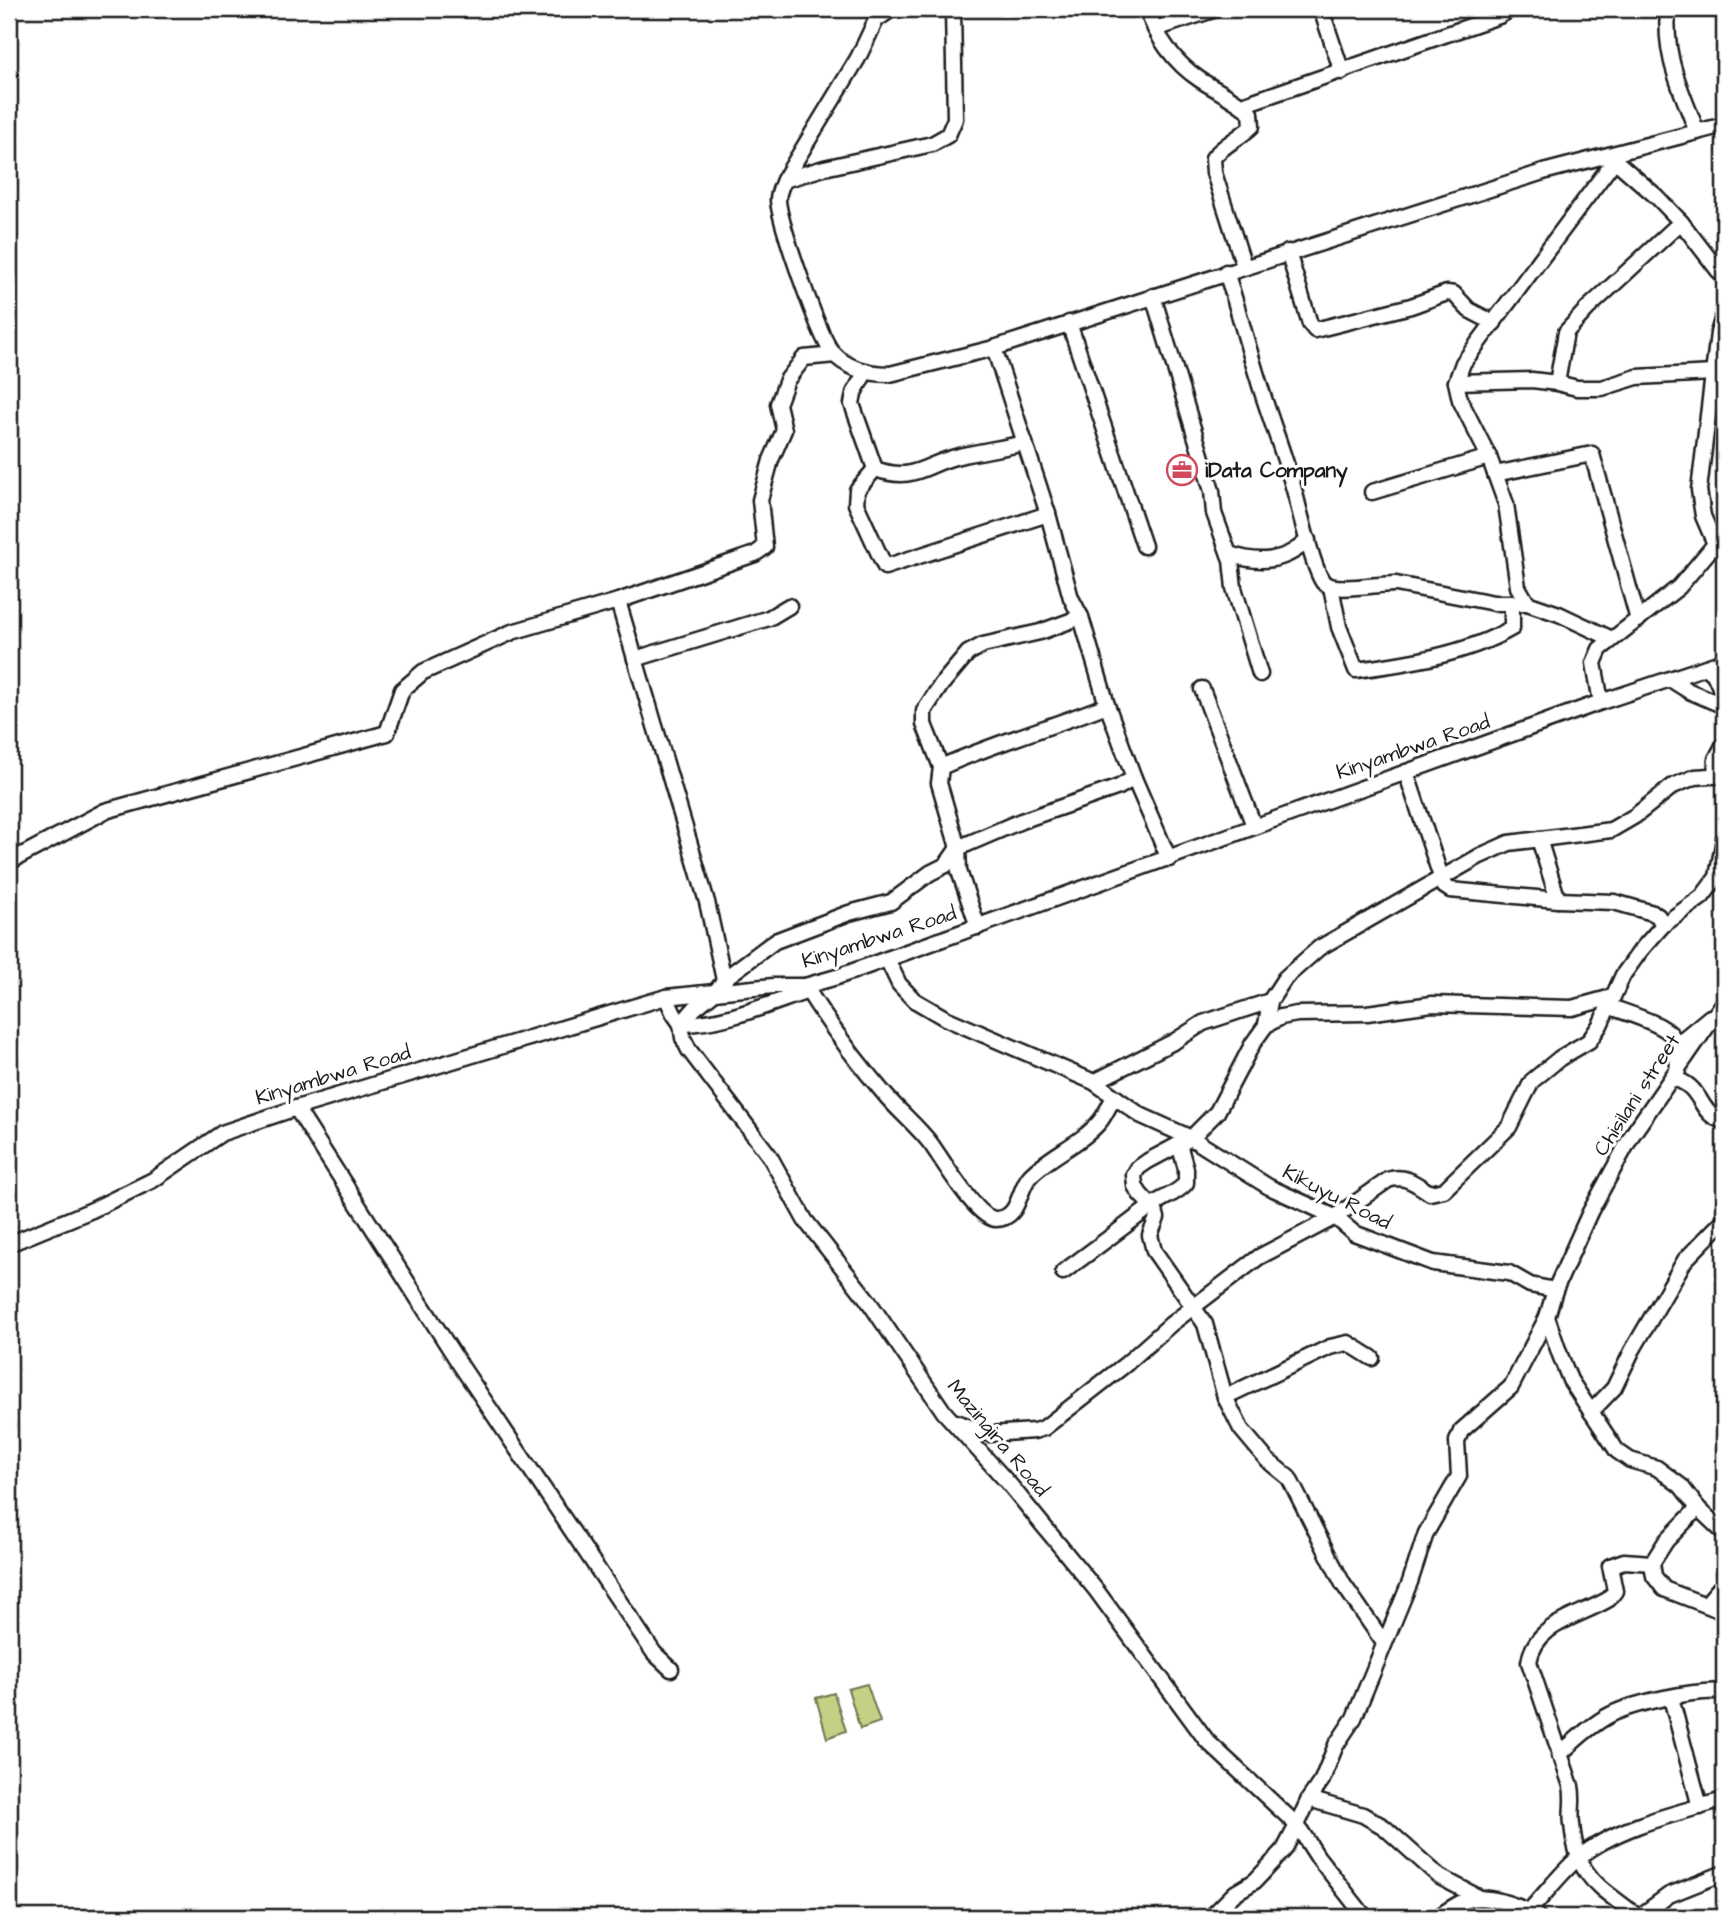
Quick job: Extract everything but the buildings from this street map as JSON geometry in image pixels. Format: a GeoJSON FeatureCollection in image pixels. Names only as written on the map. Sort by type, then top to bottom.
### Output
{"type":"FeatureCollection","features":[{"type":"Feature","properties":{"kind":"street"},"geometry":{"type":"LineString","coordinates":[[892,9],[876,20],[858,58],[778,194],[780,214],[826,342],[835,355],[855,368],[875,374],[891,373],[994,348],[1504,183],[1611,158],[1724,125]]}},
{"type":"Feature","properties":{"kind":"street"},"geometry":{"type":"LineString","coordinates":[[784,180],[824,168],[932,144],[948,135],[956,119],[953,9]]}},
{"type":"Feature","properties":{"kind":"street"},"geometry":{"type":"LineString","coordinates":[[1147,9],[1155,29],[1172,55],[1199,79],[1251,113],[1252,126],[1219,150],[1213,158],[1213,166],[1244,266]]}},
{"type":"Feature","properties":{"kind":"street"},"geometry":{"type":"LineString","coordinates":[[1155,29],[1216,9]]}},
{"type":"Feature","properties":{"kind":"street"},"geometry":{"type":"LineString","coordinates":[[1321,9],[1342,72]]}},
{"type":"Feature","properties":{"kind":"street"},"geometry":{"type":"LineString","coordinates":[[1242,105],[1499,16],[1511,9]]}},
{"type":"Feature","properties":{"kind":"street"},"geometry":{"type":"LineString","coordinates":[[1668,9],[1666,32],[1670,60],[1697,132]]}},
{"type":"Feature","properties":{"kind":"street"},"geometry":{"type":"LineString","coordinates":[[1611,158],[1657,197],[1681,222],[1724,278]]}},
{"type":"Feature","properties":{"kind":"street"},"geometry":{"type":"LineString","coordinates":[[1331,587],[1339,627],[1356,670],[1409,663],[1472,646],[1511,628],[1520,603],[1506,504],[1489,457],[1460,400],[1456,382],[1463,363],[1611,158]]}},
{"type":"Feature","properties":{"kind":"street"},"geometry":{"type":"LineString","coordinates":[[1557,383],[1566,332],[1588,308],[1681,222]]}},
{"type":"Feature","properties":{"kind":"street"},"geometry":{"type":"LineString","coordinates":[[1288,252],[1310,324],[1315,330],[1411,306],[1447,293],[1454,294],[1469,310],[1494,323]]}},
{"type":"Feature","properties":{"kind":"street"},"geometry":{"type":"LineString","coordinates":[[1226,272],[1323,582],[1331,587],[1342,588],[1388,583],[1494,603],[1520,603],[1559,614],[1612,639]]}},
{"type":"Feature","properties":{"kind":"street"},"geometry":{"type":"LineString","coordinates":[[1153,296],[1212,491],[1214,513],[1229,554],[1234,588],[1260,674]]}},
{"type":"Feature","properties":{"kind":"street"},"geometry":{"type":"LineString","coordinates":[[1601,702],[1594,663],[1600,649],[1679,587],[1719,540],[1703,516],[1699,490],[1718,333],[1724,313]]}},
{"type":"Feature","properties":{"kind":"street"},"geometry":{"type":"LineString","coordinates":[[1069,323],[1144,546]]}},
{"type":"Feature","properties":{"kind":"street"},"geometry":{"type":"LineString","coordinates":[[994,348],[1048,514],[1071,598],[1082,617],[1107,705],[1134,778],[1169,859]]}},
{"type":"Feature","properties":{"kind":"street"},"geometry":{"type":"LineString","coordinates":[[9,862],[105,811],[387,733],[402,690],[423,672],[512,632],[618,601],[755,554],[765,547],[760,500],[771,460],[784,430],[778,404],[787,380],[804,358],[835,355]]}},
{"type":"Feature","properties":{"kind":"street"},"geometry":{"type":"LineString","coordinates":[[866,371],[854,393],[852,404],[875,469]]}},
{"type":"Feature","properties":{"kind":"street"},"geometry":{"type":"LineString","coordinates":[[1456,382],[1532,380],[1577,388],[1602,388],[1637,377],[1713,373]]}},
{"type":"Feature","properties":{"kind":"street"},"geometry":{"type":"LineString","coordinates":[[875,469],[889,474],[911,475],[956,457],[1025,443]]}},
{"type":"Feature","properties":{"kind":"street"},"geometry":{"type":"LineString","coordinates":[[1495,474],[1592,454],[1627,589],[1638,620]]}},
{"type":"Feature","properties":{"kind":"street"},"geometry":{"type":"LineString","coordinates":[[1372,492],[1489,457]]}},
{"type":"Feature","properties":{"kind":"street"},"geometry":{"type":"LineString","coordinates":[[875,469],[857,490],[856,504],[885,567],[1048,514]]}},
{"type":"Feature","properties":{"kind":"street"},"geometry":{"type":"LineString","coordinates":[[1229,554],[1246,559],[1279,559],[1308,540]]}},
{"type":"Feature","properties":{"kind":"street"},"geometry":{"type":"LineString","coordinates":[[618,601],[707,902],[720,985]]}},
{"type":"Feature","properties":{"kind":"street"},"geometry":{"type":"LineString","coordinates":[[635,659],[769,618],[789,606]]}},
{"type":"Feature","properties":{"kind":"street"},"geometry":{"type":"LineString","coordinates":[[978,927],[959,871],[958,848],[939,783],[941,767],[924,724],[924,711],[941,685],[968,653],[983,645],[1040,632],[1082,617]]}},
{"type":"Feature","properties":{"kind":"street","name":"Kinyambwa Road"},"geometry":{"type":"LineString","coordinates":[[9,1244],[92,1210],[153,1180],[222,1133],[296,1108],[666,997],[720,985],[807,989],[1254,826],[1724,661]]}},
{"type":"Feature","properties":{"kind":"street"},"geometry":{"type":"LineString","coordinates":[[1706,667],[1714,674],[1724,695]]}},
{"type":"Feature","properties":{"kind":"street"},"geometry":{"type":"LineString","coordinates":[[1670,679],[1689,691],[1724,706]]}},
{"type":"Feature","properties":{"kind":"street"},"geometry":{"type":"LineString","coordinates":[[1202,689],[1254,826]]}},
{"type":"Feature","properties":{"kind":"street"},"geometry":{"type":"LineString","coordinates":[[941,767],[995,744],[1107,705]]}},
{"type":"Feature","properties":{"kind":"street"},"geometry":{"type":"LineString","coordinates":[[1384,1643],[1343,1584],[1289,1478],[1267,1460],[1241,1429],[1225,1397],[1205,1324],[1154,1251],[1150,1235],[1157,1214],[1135,1186],[1134,1175],[1138,1168],[1148,1161],[1185,1141],[1217,1112],[1227,1096],[1237,1070],[1266,1025],[1270,1001],[1285,978],[1320,948],[1441,877],[1509,843],[1611,831],[1673,786],[1695,777],[1720,775],[1716,759],[1724,744]]}},
{"type":"Feature","properties":{"kind":"street"},"geometry":{"type":"LineString","coordinates":[[1406,772],[1444,886],[1450,890],[1614,902],[1653,913],[1663,925]]}},
{"type":"Feature","properties":{"kind":"street"},"geometry":{"type":"LineString","coordinates":[[681,1024],[733,971],[782,937],[897,899],[930,873],[946,865],[958,848],[1021,821],[1119,787],[1134,778]]}},
{"type":"Feature","properties":{"kind":"street"},"geometry":{"type":"LineString","coordinates":[[1539,839],[1558,900]]}},
{"type":"Feature","properties":{"kind":"street"},"geometry":{"type":"LineString","coordinates":[[954,1421],[990,1434],[1044,1428],[1259,1257],[1335,1217],[1388,1180],[1406,1178],[1430,1193],[1444,1189],[1509,1127],[1532,1081],[1560,1058],[1589,1041],[1623,975],[1641,950],[1663,925],[1702,897],[1717,877],[1724,839]]}},
{"type":"Feature","properties":{"kind":"street","name":"Kikuyu Road"},"geometry":{"type":"LineString","coordinates":[[887,959],[899,984],[914,1000],[945,1018],[1094,1082],[1140,1115],[1269,1186],[1335,1217],[1354,1234],[1433,1263],[1509,1273],[1530,1285],[1555,1290]]}},
{"type":"Feature","properties":{"kind":"street"},"geometry":{"type":"LineString","coordinates":[[681,1024],[712,1020],[807,989],[828,1023],[888,1097],[929,1142],[970,1199],[988,1217],[995,1219],[1012,1211],[1019,1202],[1029,1177],[1101,1120],[1114,1097]]}},
{"type":"Feature","properties":{"kind":"street","name":"Mazingira Road"},"geometry":{"type":"LineString","coordinates":[[666,997],[681,1024],[683,1038],[689,1050],[769,1155],[805,1220],[867,1299],[944,1412],[1010,1485],[1096,1590],[1207,1741],[1297,1825],[1317,1856],[1365,1917]]}},
{"type":"Feature","properties":{"kind":"street"},"geometry":{"type":"LineString","coordinates":[[1094,1082],[1175,1041],[1203,1023],[1270,1001]]}},
{"type":"Feature","properties":{"kind":"street"},"geometry":{"type":"LineString","coordinates":[[1266,1025],[1281,1017],[1297,1014],[1367,1013],[1432,1004],[1563,1008],[1610,1001],[1671,1033],[1676,1045],[1675,1074],[1691,1086],[1714,1119],[1724,1121]]}},
{"type":"Feature","properties":{"kind":"street"},"geometry":{"type":"LineString","coordinates":[[1676,1045],[1721,1008]]}},
{"type":"Feature","properties":{"kind":"street","name":"Chisilani street"},"geometry":{"type":"LineString","coordinates":[[1555,1290],[1590,1212],[1632,1135],[1721,1008]]}},
{"type":"Feature","properties":{"kind":"street"},"geometry":{"type":"LineString","coordinates":[[296,1108],[459,1363],[654,1653],[671,1669]]}},
{"type":"Feature","properties":{"kind":"street"},"geometry":{"type":"LineString","coordinates":[[1063,1272],[1124,1229],[1152,1205],[1180,1191],[1186,1183],[1185,1141]]}},
{"type":"Feature","properties":{"kind":"street"},"geometry":{"type":"LineString","coordinates":[[1591,1412],[1614,1388],[1632,1351],[1685,1260],[1724,1220]]}},
{"type":"Feature","properties":{"kind":"street"},"geometry":{"type":"LineString","coordinates":[[1211,1917],[1235,1893],[1255,1881],[1284,1850],[1309,1799],[1322,1780],[1336,1745],[1354,1718],[1410,1582],[1426,1533],[1459,1476],[1457,1441],[1461,1431],[1511,1387],[1547,1317],[1555,1290]]}},
{"type":"Feature","properties":{"kind":"street"},"geometry":{"type":"LineString","coordinates":[[1547,1317],[1570,1380],[1617,1451],[1630,1460],[1657,1468],[1681,1486],[1698,1508],[1724,1533]]}},
{"type":"Feature","properties":{"kind":"street"},"geometry":{"type":"LineString","coordinates":[[1225,1397],[1330,1348],[1348,1343],[1372,1358]]}},
{"type":"Feature","properties":{"kind":"street"},"geometry":{"type":"LineString","coordinates":[[1698,1508],[1666,1541],[1652,1563],[1654,1576],[1664,1589],[1724,1612]]}},
{"type":"Feature","properties":{"kind":"street"},"geometry":{"type":"LineString","coordinates":[[1652,1563],[1624,1561],[1611,1566],[1615,1591],[1609,1599],[1539,1635],[1531,1648],[1529,1662],[1571,1786],[1574,1802],[1571,1819],[1578,1858],[1586,1873],[1600,1889],[1639,1917],[1669,1895],[1724,1873]]}},
{"type":"Feature","properties":{"kind":"street"},"geometry":{"type":"LineString","coordinates":[[1706,1604],[1724,1583]]}},
{"type":"Feature","properties":{"kind":"street"},"geometry":{"type":"LineString","coordinates":[[1559,1755],[1592,1725],[1610,1714],[1698,1692],[1724,1692]]}},
{"type":"Feature","properties":{"kind":"street"},"geometry":{"type":"LineString","coordinates":[[1671,1698],[1700,1807]]}},
{"type":"Feature","properties":{"kind":"street"},"geometry":{"type":"LineString","coordinates":[[1309,1799],[1363,1815],[1384,1827],[1440,1877],[1480,1898],[1534,1914],[1578,1858],[1655,1819],[1724,1800]]}},
{"type":"Feature","properties":{"kind":"street"},"geometry":{"type":"LineString","coordinates":[[1438,1917],[1468,1900],[1480,1898]]}},
{"type":"Feature","properties":{"kind":"green space"},"geometry":{"type":"Polygon","coordinates":[[[867,1684],[880,1722],[860,1729],[848,1689],[867,1684]]]}},
{"type":"Feature","properties":{"kind":"green space"},"geometry":{"type":"Polygon","coordinates":[[[834,1693],[846,1731],[827,1738],[816,1698],[834,1693]]]}},
{"type":"Feature","properties":{"kind":"place","name":"iData Company"},"geometry":{"type":"Point","coordinates":[1182,470]}}]}
